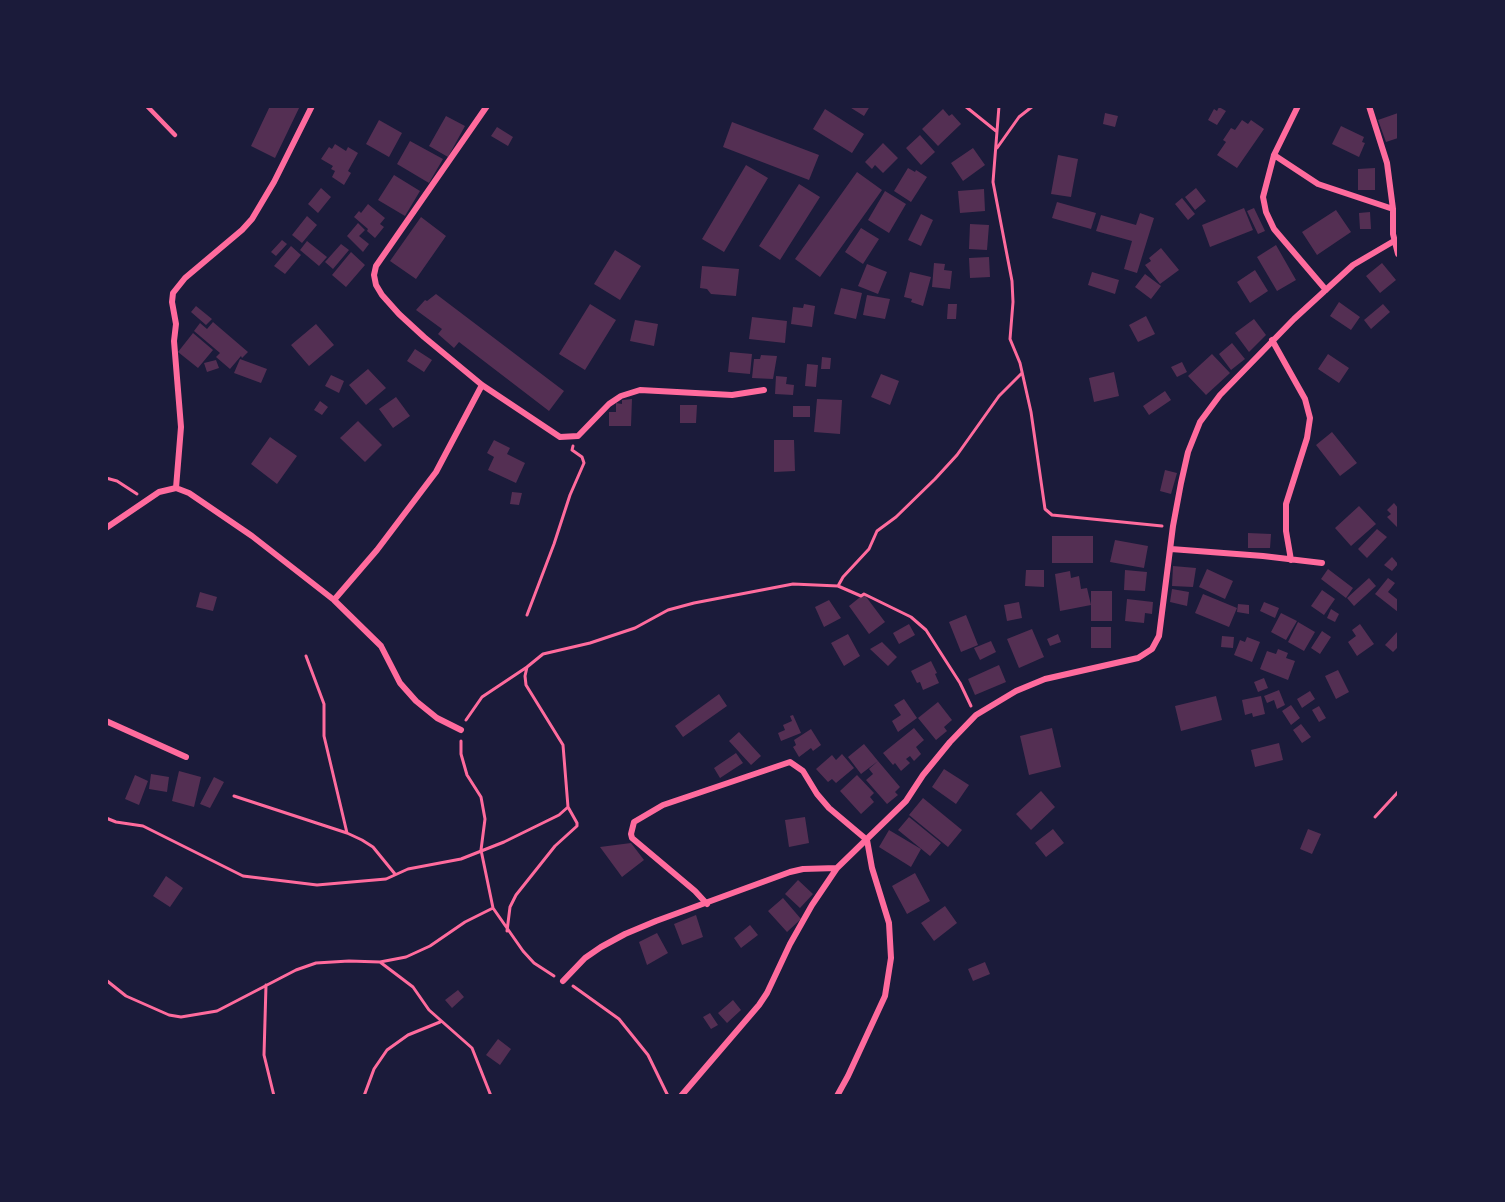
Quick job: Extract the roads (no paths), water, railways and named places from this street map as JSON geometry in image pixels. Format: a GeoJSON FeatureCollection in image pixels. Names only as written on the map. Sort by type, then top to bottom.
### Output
{"type":"FeatureCollection","features":[{"type":"Feature","properties":{"kind":"street"},"geometry":{"type":"LineString","coordinates":[[176,488],[181,427],[174,341],[176,324],[172,302],[173,293],[185,278],[252,219],[274,182],[312,106]]}},
{"type":"Feature","properties":{"kind":"street"},"geometry":{"type":"LineString","coordinates":[[488,106],[376,266],[374,275],[376,285],[399,314],[424,338],[482,385],[560,437],[578,436],[609,404],[621,396],[640,390],[732,395],[764,390]]}},
{"type":"Feature","properties":{"kind":"street"},"geometry":{"type":"LineString","coordinates":[[1298,106],[1274,155],[1263,197],[1269,221],[1326,290]]}},
{"type":"Feature","properties":{"kind":"street"},"geometry":{"type":"LineString","coordinates":[[1369,106],[1387,163],[1393,209],[1394,241],[1398,254]]}},
{"type":"Feature","properties":{"kind":"street"},"geometry":{"type":"LineString","coordinates":[[1274,155],[1318,184],[1393,209]]}},
{"type":"Feature","properties":{"kind":"street"},"geometry":{"type":"LineString","coordinates":[[681,1095],[759,1005],[812,905],[837,868],[906,801],[923,775],[976,715],[1016,691],[1045,679],[1138,658],[1152,649],[1159,636],[1173,526],[1188,452],[1200,422],[1220,395],[1272,340],[1353,265],[1394,241]]}},
{"type":"Feature","properties":{"kind":"street"},"geometry":{"type":"LineString","coordinates":[[1272,340],[1305,399],[1310,418],[1307,438],[1286,504],[1286,531],[1292,560]]}},
{"type":"Feature","properties":{"kind":"street"},"geometry":{"type":"LineString","coordinates":[[334,600],[377,550],[436,472],[482,385]]}},
{"type":"Feature","properties":{"kind":"street"},"geometry":{"type":"LineString","coordinates":[[106,528],[159,492],[176,488],[189,493],[252,536],[334,600],[381,646],[395,674],[416,701],[437,718],[460,730]]}},
{"type":"Feature","properties":{"kind":"street"},"geometry":{"type":"LineString","coordinates":[[1171,549],[1322,563]]}},
{"type":"Feature","properties":{"kind":"street"},"geometry":{"type":"LineString","coordinates":[[106,722],[186,757]]}},
{"type":"Feature","properties":{"kind":"street"},"geometry":{"type":"LineString","coordinates":[[707,904],[695,891],[632,838],[630,834],[634,822],[663,805],[790,762],[803,771],[829,808],[867,840],[872,868],[889,923],[891,958],[885,996],[849,1076],[837,1095]]}},
{"type":"Feature","properties":{"kind":"street"},"geometry":{"type":"LineString","coordinates":[[562,981],[585,958],[625,934],[790,872],[803,869],[837,868]]}},
{"type":"Feature","properties":{"kind":"lane"},"geometry":{"type":"LineString","coordinates":[[147,106],[175,135]]}}]}
